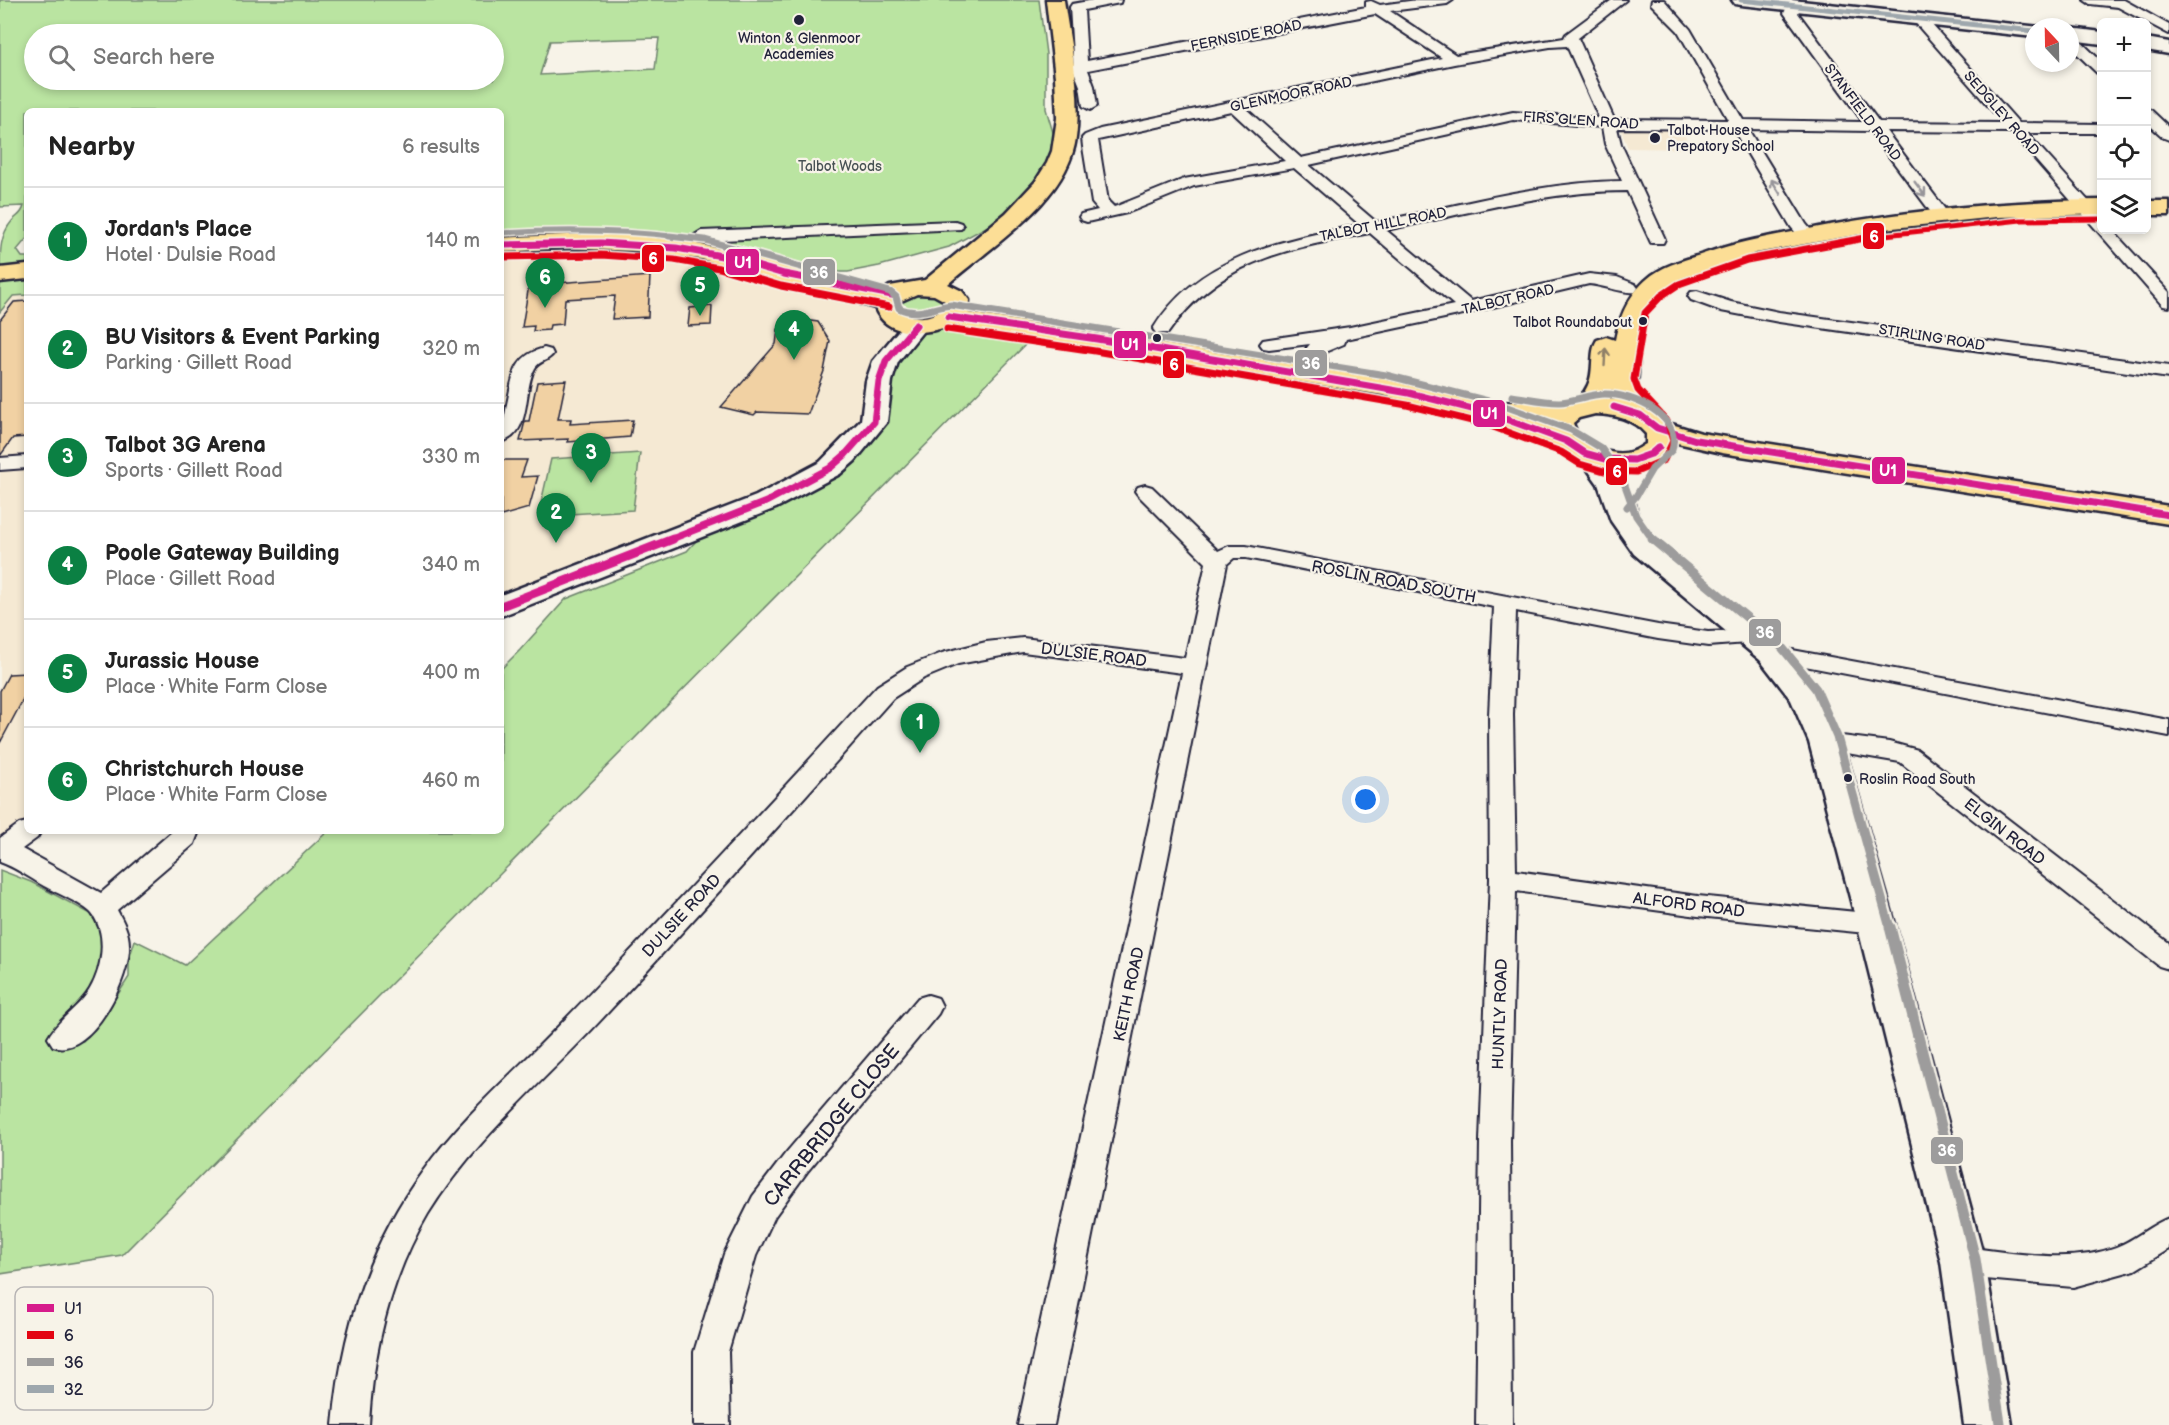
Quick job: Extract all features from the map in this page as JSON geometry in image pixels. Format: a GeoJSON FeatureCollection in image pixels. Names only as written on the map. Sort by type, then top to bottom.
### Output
{"type":"FeatureCollection","features":[{"type":"Feature","properties":{"kind":"main road"},"geometry":{"type":"LineString","coordinates":[[1055,0],[1067,125],[1063,149],[1056,165],[1040,189],[1011,220],[971,256],[945,300],[930,324],[910,324],[890,316],[886,312],[889,299],[905,289],[945,300],[1025,319],[1319,365],[1420,384],[1519,410],[1575,411],[1615,407],[1652,437],[1722,445],[2169,515]]}},
{"type":"Feature","properties":{"kind":"main road"},"geometry":{"type":"LineString","coordinates":[[1566,441],[1559,428],[1561,421],[1598,395],[1601,387],[1610,323],[1616,304],[1629,288],[1654,273],[1677,263],[1871,224],[2043,207],[2093,207]]}},
{"type":"Feature","properties":{"kind":"main road"},"geometry":{"type":"LineString","coordinates":[[2151,208],[2169,208]]}},
{"type":"Feature","properties":{"kind":"main road"},"geometry":{"type":"LineString","coordinates":[[504,245],[567,241],[636,243],[702,239],[784,274],[889,299]]}},
{"type":"Feature","properties":{"kind":"main road"},"geometry":{"type":"LineString","coordinates":[[1652,437],[1623,387],[1630,320],[1635,307],[1653,287],[1673,273],[1744,248]]}},
{"type":"Feature","properties":{"kind":"main road"},"geometry":{"type":"LineString","coordinates":[[0,275],[24,272]]}},
{"type":"Feature","properties":{"kind":"main road"},"geometry":{"type":"LineString","coordinates":[[945,300],[1383,387],[1492,414],[1566,441],[1592,456],[1620,460],[1652,437]]}},
{"type":"Feature","properties":{"kind":"street"},"geometry":{"type":"LineString","coordinates":[[1090,106],[1082,66],[1077,7],[1115,0]]}},
{"type":"Feature","properties":{"kind":"street"},"geometry":{"type":"LineString","coordinates":[[1363,0],[1454,60]]}},
{"type":"Feature","properties":{"kind":"street","name":"FERNSIDE ROAD"},"geometry":{"type":"LineString","coordinates":[[1082,66],[1097,65],[1378,9],[1446,0]]}},
{"type":"Feature","properties":{"kind":"street"},"geometry":{"type":"LineString","coordinates":[[1620,0],[1571,37],[1609,123],[1613,144],[1657,239]]}},
{"type":"Feature","properties":{"kind":"street"},"geometry":{"type":"LineString","coordinates":[[1658,0],[1658,4],[1681,22],[1711,80],[1799,227],[1808,236]]}},
{"type":"Feature","properties":{"kind":"street"},"geometry":{"type":"LineString","coordinates":[[1742,0],[1802,4],[2025,30]]}},
{"type":"Feature","properties":{"kind":"street"},"geometry":{"type":"LineString","coordinates":[[2090,0],[2119,2],[2169,30]]}},
{"type":"Feature","properties":{"kind":"street","name":"STANFIELD ROAD"},"geometry":{"type":"LineString","coordinates":[[1802,4],[1791,13],[1942,216]]}},
{"type":"Feature","properties":{"kind":"street","name":"SEDGLEY ROAD"},"geometry":{"type":"LineString","coordinates":[[1919,19],[2014,128],[2093,207]]}},
{"type":"Feature","properties":{"kind":"street"},"geometry":{"type":"LineString","coordinates":[[2079,35],[2097,37]]}},
{"type":"Feature","properties":{"kind":"street","name":"GLENMOOR ROAD"},"geometry":{"type":"LineString","coordinates":[[1110,212],[1100,203],[1090,138],[1454,60],[1550,43],[1572,42]]}},
{"type":"Feature","properties":{"kind":"street"},"geometry":{"type":"LineString","coordinates":[[2151,45],[2169,48]]}},
{"type":"Feature","properties":{"kind":"street"},"geometry":{"type":"LineString","coordinates":[[2079,48],[2097,65]]}},
{"type":"Feature","properties":{"kind":"street"},"geometry":{"type":"LineString","coordinates":[[1234,106],[1468,308]]}},
{"type":"Feature","properties":{"kind":"street","name":"FIRS GLEN ROAD"},"geometry":{"type":"LineString","coordinates":[[1087,217],[1110,212],[1190,182],[1298,163],[1513,116],[1609,123],[2097,129]]}},
{"type":"Feature","properties":{"kind":"street"},"geometry":{"type":"LineString","coordinates":[[2151,118],[2166,133]]}},
{"type":"Feature","properties":{"kind":"street"},"geometry":{"type":"LineString","coordinates":[[2151,131],[2166,133]]}},
{"type":"Feature","properties":{"kind":"street","name":"TALBOT HILL ROAD"},"geometry":{"type":"LineString","coordinates":[[1162,329],[1170,314],[1184,299],[1229,267],[1250,257],[1294,243],[1561,189],[1632,186]]}},
{"type":"Feature","properties":{"kind":"street"},"geometry":{"type":"LineString","coordinates":[[702,239],[724,235],[955,226]]}},
{"type":"Feature","properties":{"kind":"street","name":"SEDGLEY ROAD"},"geometry":{"type":"LineString","coordinates":[[2108,234],[2162,289],[2169,302]]}},
{"type":"Feature","properties":{"kind":"street","name":"TALBOT ROAD"},"geometry":{"type":"LineString","coordinates":[[1319,365],[1314,354],[1315,349],[1320,345],[1387,327],[1589,279],[1611,281],[1629,288]]}},
{"type":"Feature","properties":{"kind":"street","name":"STIRLING ROAD"},"geometry":{"type":"LineString","coordinates":[[1697,296],[1727,307],[1779,317],[2169,372]]}},
{"type":"Feature","properties":{"kind":"street"},"geometry":{"type":"LineString","coordinates":[[504,605],[766,502],[830,468],[845,455],[874,422],[879,381],[891,355],[910,324]]}},
{"type":"Feature","properties":{"kind":"street","name":"TALBOT ROAD"},"geometry":{"type":"LineString","coordinates":[[1269,344],[1312,340],[1387,327]]}},
{"type":"Feature","properties":{"kind":"street"},"geometry":{"type":"LineString","coordinates":[[504,433],[510,428],[525,366],[537,356],[544,354]]}},
{"type":"Feature","properties":{"kind":"street"},"geometry":{"type":"LineString","coordinates":[[1619,498],[1628,490],[1652,437]]}},
{"type":"Feature","properties":{"kind":"street"},"geometry":{"type":"LineString","coordinates":[[1592,456],[1619,498],[1625,521],[1644,548],[1762,645],[1806,696],[1826,742],[1876,924],[1963,1262],[1988,1425]]}},
{"type":"Feature","properties":{"kind":"street"},"geometry":{"type":"LineString","coordinates":[[0,464],[24,462]]}},
{"type":"Feature","properties":{"kind":"street"},"geometry":{"type":"LineString","coordinates":[[1145,491],[1217,562]]}},
{"type":"Feature","properties":{"kind":"street","name":"ROSLIN ROAD SOUTH"},"geometry":{"type":"LineString","coordinates":[[1217,562],[1229,552],[1246,552],[1698,638],[1762,645],[2169,728]]}},
{"type":"Feature","properties":{"kind":"street","name":"KEITH ROAD"},"geometry":{"type":"LineString","coordinates":[[1036,1425],[1217,562]]}},
{"type":"Feature","properties":{"kind":"street","name":"HUNTLY ROAD"},"geometry":{"type":"LineString","coordinates":[[1494,1425],[1495,1141],[1503,879],[1500,715],[1505,603]]}},
{"type":"Feature","properties":{"kind":"street","name":"DULSIE ROAD"},"geometry":{"type":"LineString","coordinates":[[351,1425],[358,1356],[371,1304],[389,1257],[418,1204],[450,1158],[582,1021],[885,692],[900,680],[965,654],[1023,645],[1196,667]]}},
{"type":"Feature","properties":{"kind":"street","name":"ELGIN ROAD"},"geometry":{"type":"LineString","coordinates":[[1826,742],[1889,750],[1909,756],[2169,958]]}},
{"type":"Feature","properties":{"kind":"street"},"geometry":{"type":"LineString","coordinates":[[24,834],[1,851],[102,907],[111,927],[115,944],[112,975],[85,1020],[63,1038]]}},
{"type":"Feature","properties":{"kind":"street"},"geometry":{"type":"LineString","coordinates":[[102,907],[185,837],[186,834]]}},
{"type":"Feature","properties":{"kind":"street","name":"ALFORD ROAD"},"geometry":{"type":"LineString","coordinates":[[1503,879],[1698,906],[1876,924]]}},
{"type":"Feature","properties":{"kind":"street","name":"CARRBRIDGE CLOSE"},"geometry":{"type":"LineString","coordinates":[[712,1425],[711,1352],[740,1254],[760,1216],[796,1163],[928,1006]]}},
{"type":"Feature","properties":{"kind":"street"},"geometry":{"type":"LineString","coordinates":[[1963,1262],[2073,1272],[2124,1260],[2169,1232]]}},
{"type":"Feature","properties":{"kind":"shaded area","name":"Talbot House Prepatory School"},"geometry":{"type":"Polygon","coordinates":[[[1620,128],[1681,129],[1692,149],[1628,148],[1620,128]]]}},
{"type":"Feature","properties":{"kind":"shaded area"},"geometry":{"type":"Polygon","coordinates":[[[615,250],[751,268],[792,283],[813,295],[827,286],[850,292],[903,322],[874,422],[830,468],[504,605],[504,252],[615,250]]]}},
{"type":"Feature","properties":{"kind":"shaded area"},"geometry":{"type":"Polygon","coordinates":[[[24,278],[24,833],[0,852],[0,282],[24,278]]]}},
{"type":"Feature","properties":{"kind":"green space","name":"Talbot Woods"},"geometry":{"type":"Polygon","coordinates":[[[0,0],[1039,0],[1046,54],[1046,109],[1055,139],[1043,173],[1005,217],[949,247],[879,266],[848,272],[824,272],[711,244],[647,236],[504,242],[504,108],[24,108],[24,206],[0,207],[0,0]],[[659,38],[550,41],[540,75],[655,69],[659,38]]]}},
{"type":"Feature","properties":{"kind":"green space","name":"Talbot Woods"},"geometry":{"type":"Polygon","coordinates":[[[24,206],[24,242],[17,250],[24,257],[24,266],[0,269],[5,232],[24,206]]]}},
{"type":"Feature","properties":{"kind":"green space"},"geometry":{"type":"Polygon","coordinates":[[[24,278],[24,295],[13,296],[0,312],[0,282],[24,278]]]}},
{"type":"Feature","properties":{"kind":"green space"},"geometry":{"type":"Polygon","coordinates":[[[917,287],[957,300],[923,325],[886,303],[917,287]]]}},
{"type":"Feature","properties":{"kind":"green space"},"geometry":{"type":"Polygon","coordinates":[[[953,323],[1006,330],[1003,334],[1032,338],[122,1255],[0,1274],[0,870],[31,882],[91,914],[104,939],[105,965],[63,1038],[83,1041],[104,1016],[129,977],[129,959],[135,940],[185,965],[325,834],[504,834],[504,666],[566,599],[687,551],[713,522],[845,455],[879,381],[914,338],[925,329],[953,323]]]}},
{"type":"Feature","properties":{"kind":"green space"},"geometry":{"type":"Polygon","coordinates":[[[640,453],[633,510],[538,516],[551,459],[640,453]]]}},
{"type":"Feature","properties":{"kind":"building"},"geometry":{"type":"Polygon","coordinates":[[[650,276],[648,317],[612,319],[615,296],[565,299],[563,324],[550,325],[549,330],[533,331],[534,326],[522,327],[529,285],[650,276]]]}},
{"type":"Feature","properties":{"kind":"building"},"geometry":{"type":"Polygon","coordinates":[[[24,301],[24,437],[13,438],[0,456],[0,320],[14,302],[24,301]]]}},
{"type":"Feature","properties":{"kind":"building"},"geometry":{"type":"Polygon","coordinates":[[[712,306],[711,325],[688,326],[690,308],[712,306]]]}},
{"type":"Feature","properties":{"kind":"building"},"geometry":{"type":"Polygon","coordinates":[[[811,321],[818,322],[830,341],[824,371],[808,414],[757,412],[754,415],[721,407],[776,344],[778,329],[811,321]]]}},
{"type":"Feature","properties":{"kind":"building"},"geometry":{"type":"Polygon","coordinates":[[[566,380],[558,419],[571,419],[570,424],[633,420],[630,437],[568,442],[569,439],[520,441],[525,421],[529,421],[537,382],[566,380]]]}},
{"type":"Feature","properties":{"kind":"building"},"geometry":{"type":"Polygon","coordinates":[[[504,460],[527,460],[521,477],[538,476],[529,508],[504,515],[504,460]]]}},
{"type":"Feature","properties":{"kind":"building"},"geometry":{"type":"Polygon","coordinates":[[[24,673],[24,698],[0,743],[0,691],[9,674],[24,673]]]}},
{"type":"Feature","properties":{"kind":"transit line","name":"32"},"geometry":{"type":"LineString","coordinates":[[1741,0],[2025,30]]}},
{"type":"Feature","properties":{"kind":"transit line","name":"6"},"geometry":{"type":"LineString","coordinates":[[947,329],[1095,351],[1407,405],[1488,425],[1561,452],[1580,464],[1604,471],[1636,472],[1664,460],[1673,441],[1667,421],[1638,390],[1634,379],[1645,313],[1661,296],[1679,284],[1747,260],[1873,236],[2021,220],[2097,219]]}},
{"type":"Feature","properties":{"kind":"transit line","name":"36"},"geometry":{"type":"LineString","coordinates":[[504,233],[568,229],[637,232],[705,240],[890,292],[896,297],[899,308],[905,311],[918,312],[951,305],[1386,375],[1496,403],[1571,430],[1601,448],[1622,477],[1636,516],[1653,540],[1780,645],[1816,689],[1837,737],[1888,921],[1975,1259],[2000,1423]]}},
{"type":"Feature","properties":{"kind":"transit line","name":"U1"},"geometry":{"type":"LineString","coordinates":[[504,245],[601,243],[676,248],[722,256],[784,274],[892,295]]}},
{"type":"Feature","properties":{"kind":"transit line","name":"6"},"geometry":{"type":"LineString","coordinates":[[504,257],[601,255],[674,260],[719,268],[781,286],[889,307]]}},
{"type":"Feature","properties":{"kind":"transit line","name":"U1"},"geometry":{"type":"LineString","coordinates":[[949,317],[1097,339],[1409,393],[1492,414],[1566,441],[1584,453],[1606,459],[1634,460],[1651,454],[1659,447]]}},
{"type":"Feature","properties":{"kind":"transit line","name":"U1"},"geometry":{"type":"LineString","coordinates":[[504,605],[766,502],[830,468],[845,455],[874,422],[879,381],[886,361],[916,325]]}},
{"type":"Feature","properties":{"kind":"transit line","name":"36"},"geometry":{"type":"LineString","coordinates":[[1512,396],[1561,402],[1597,394],[1618,395],[1641,403],[1662,417],[1669,425],[1673,435],[1672,450],[1655,465],[1627,507]]}},
{"type":"Feature","properties":{"kind":"transit line","name":"U1"},"geometry":{"type":"LineString","coordinates":[[1614,407],[1640,415],[1657,428],[1696,440],[2169,515]]}},
{"type":"Feature","properties":{"kind":"place","name":"Winton & Glenmoor Academies"},"geometry":{"type":"Point","coordinates":[799,20]}},
{"type":"Feature","properties":{"kind":"place","name":"Talbot House Prepatory School"},"geometry":{"type":"Point","coordinates":[1655,138]}},
{"type":"Feature","properties":{"kind":"place","name":"Christchurch House"},"geometry":{"type":"Point","coordinates":[545,308]}},
{"type":"Feature","properties":{"kind":"place","name":"Jurassic House"},"geometry":{"type":"Point","coordinates":[700,316]}},
{"type":"Feature","properties":{"kind":"place","name":"Talbot Roundabout"},"geometry":{"type":"Point","coordinates":[1643,321]}},
{"type":"Feature","properties":{"kind":"place","name":"Poole Gateway Building"},"geometry":{"type":"Point","coordinates":[794,360]}},
{"type":"Feature","properties":{"kind":"place","name":"Talbot 3G Arena"},"geometry":{"type":"Point","coordinates":[591,483]}},
{"type":"Feature","properties":{"kind":"place","name":"BU Visitors & Event Parking"},"geometry":{"type":"Point","coordinates":[556,543]}},
{"type":"Feature","properties":{"kind":"place","name":"Jordan's Place"},"geometry":{"type":"Point","coordinates":[920,753]}},
{"type":"Feature","properties":{"kind":"place","name":"Roslin Road South"},"geometry":{"type":"Point","coordinates":[1848,778]}}]}
